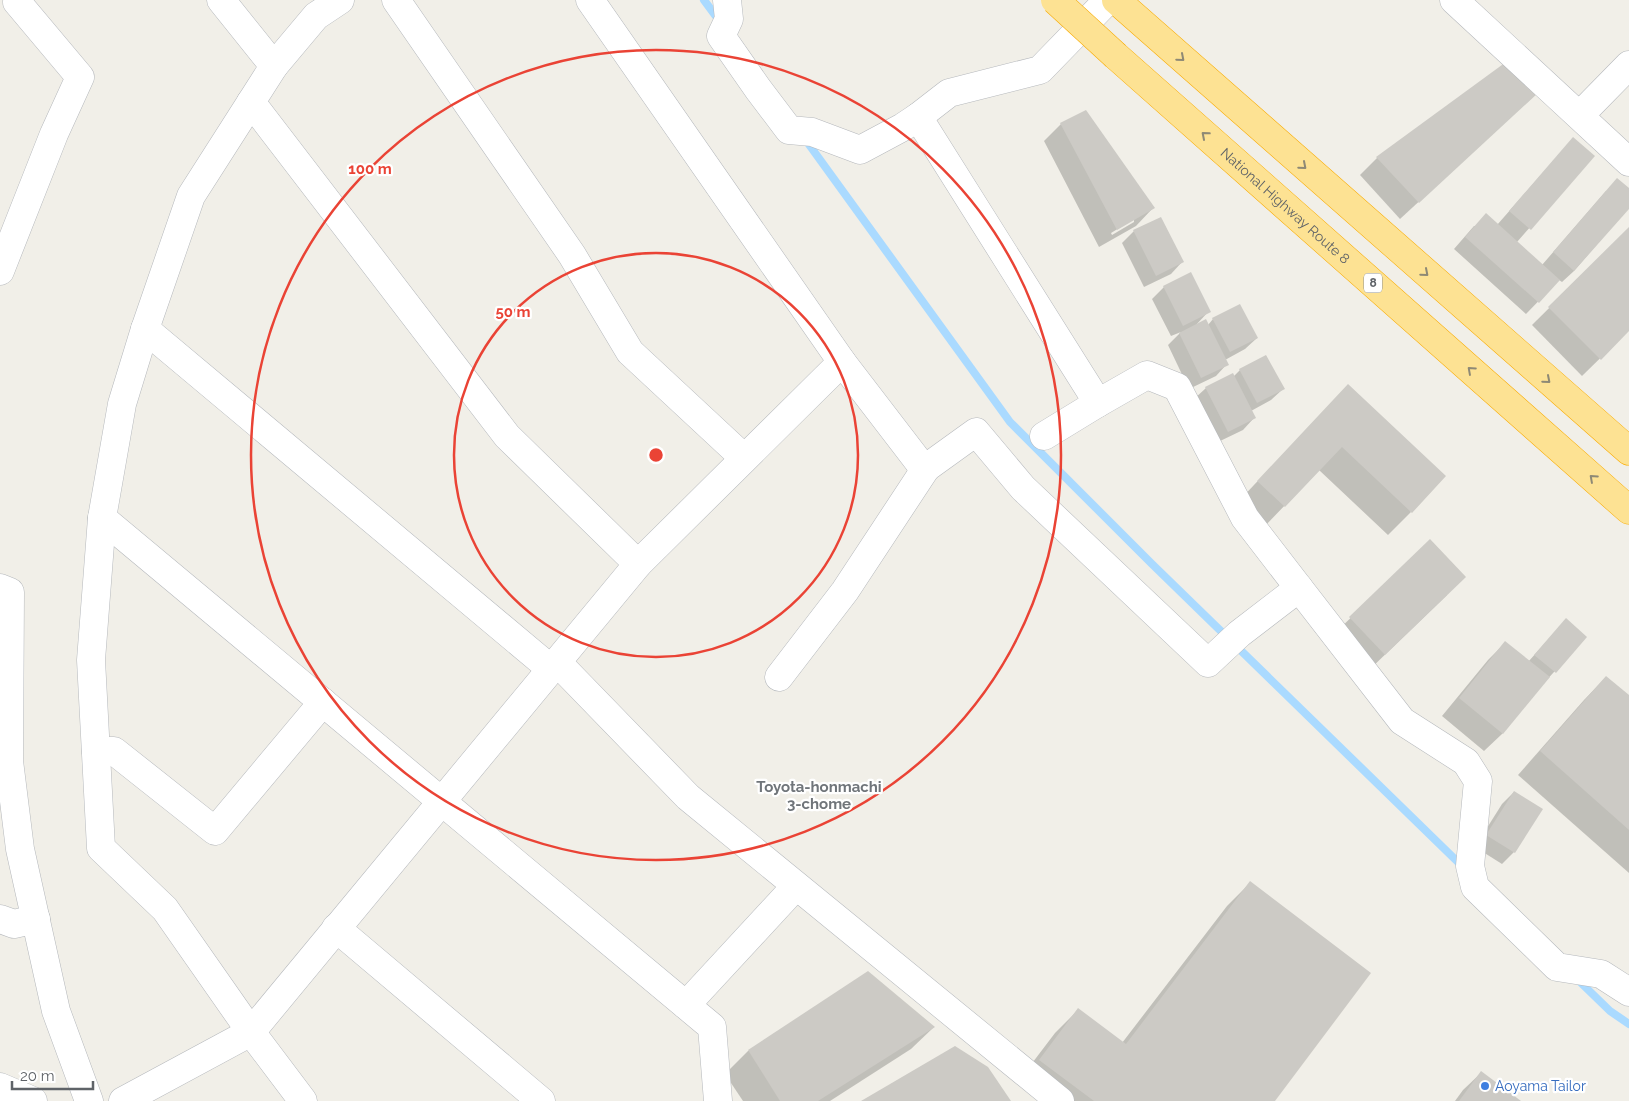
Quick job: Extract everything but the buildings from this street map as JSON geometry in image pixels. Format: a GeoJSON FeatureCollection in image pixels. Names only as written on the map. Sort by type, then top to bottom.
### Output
{"type":"FeatureCollection","features":[{"type":"Feature","properties":{"kind":"highway","name":"National Highway Route 8"},"geometry":{"type":"LineString","coordinates":[[1055,0],[1629,510]]}},
{"type":"Feature","properties":{"kind":"highway"},"geometry":{"type":"LineString","coordinates":[[1116,0],[1629,451]]}},
{"type":"Feature","properties":{"kind":"street"},"geometry":{"type":"LineString","coordinates":[[222,0],[274,66]]}},
{"type":"Feature","properties":{"kind":"street"},"geometry":{"type":"LineString","coordinates":[[303,1101],[251,1032],[165,909],[101,848],[90,660],[102,518],[122,404],[145,328],[191,196],[274,66],[316,16],[340,0]]}},
{"type":"Feature","properties":{"kind":"street"},"geometry":{"type":"LineString","coordinates":[[396,0],[572,255],[630,352],[744,458]]}},
{"type":"Feature","properties":{"kind":"street"},"geometry":{"type":"LineString","coordinates":[[590,0],[842,362],[920,465],[926,468]]}},
{"type":"Feature","properties":{"kind":"street"},"geometry":{"type":"LineString","coordinates":[[727,0],[729,19],[721,36],[789,130],[812,132],[860,150],[903,127],[949,93],[1040,70],[1108,0]]}},
{"type":"Feature","properties":{"kind":"street"},"geometry":{"type":"LineString","coordinates":[[1454,0],[1629,162]]}},
{"type":"Feature","properties":{"kind":"street"},"geometry":{"type":"LineString","coordinates":[[0,271],[54,134],[80,77],[12,6]]}},
{"type":"Feature","properties":{"kind":"street"},"geometry":{"type":"LineString","coordinates":[[1580,115],[1629,64]]}},
{"type":"Feature","properties":{"kind":"street"},"geometry":{"type":"LineString","coordinates":[[251,102],[507,436],[638,564]]}},
{"type":"Feature","properties":{"kind":"street"},"geometry":{"type":"LineString","coordinates":[[918,117],[1098,403]]}},
{"type":"Feature","properties":{"kind":"street"},"geometry":{"type":"LineString","coordinates":[[145,328],[554,666],[688,797],[1060,1101]]}},
{"type":"Feature","properties":{"kind":"street"},"geometry":{"type":"LineString","coordinates":[[123,1101],[251,1032],[638,564],[842,362]]}},
{"type":"Feature","properties":{"kind":"street"},"geometry":{"type":"LineString","coordinates":[[1044,436],[1147,375],[1177,387],[1245,518],[1402,722],[1466,762],[1478,781],[1470,866],[1475,887],[1556,967],[1600,974],[1629,992]]}},
{"type":"Feature","properties":{"kind":"street"},"geometry":{"type":"LineString","coordinates":[[779,678],[845,591],[926,468],[976,432],[1023,488],[1208,663],[1239,634],[1299,588]]}},
{"type":"Feature","properties":{"kind":"street"},"geometry":{"type":"LineString","coordinates":[[102,518],[712,1027],[718,1101]]}},
{"type":"Feature","properties":{"kind":"street"},"geometry":{"type":"LineString","coordinates":[[0,588],[10,592],[5,750],[9,761],[20,849],[56,1011],[89,1101]]}},
{"type":"Feature","properties":{"kind":"street"},"geometry":{"type":"LineString","coordinates":[[96,751],[114,751],[215,831],[323,702]]}},
{"type":"Feature","properties":{"kind":"street"},"geometry":{"type":"LineString","coordinates":[[686,1005],[796,886]]}},
{"type":"Feature","properties":{"kind":"street"},"geometry":{"type":"LineString","coordinates":[[0,919],[14,924],[36,919]]}},
{"type":"Feature","properties":{"kind":"street"},"geometry":{"type":"LineString","coordinates":[[336,928],[541,1101]]}},
{"type":"Feature","properties":{"kind":"street"},"geometry":{"type":"LineString","coordinates":[[0,1087],[33,1101]]}},
{"type":"Feature","properties":{"kind":"waterway"},"geometry":{"type":"LineString","coordinates":[[704,0],[721,23]]}},
{"type":"Feature","properties":{"kind":"waterway"},"geometry":{"type":"LineString","coordinates":[[805,139],[1010,422],[1152,564],[1463,867]]}},
{"type":"Feature","properties":{"kind":"waterway"},"geometry":{"type":"LineString","coordinates":[[1576,978],[1610,1011],[1629,1024]]}},
{"type":"Feature","properties":{"kind":"place","name":"Aoyama Tailor"},"geometry":{"type":"Point","coordinates":[1485,1086]}},
{"type":"Feature","properties":{"kind":"district","name":"Toyota-honmachi 3-chome"},"geometry":{"type":"Point","coordinates":[819,796]}}]}
